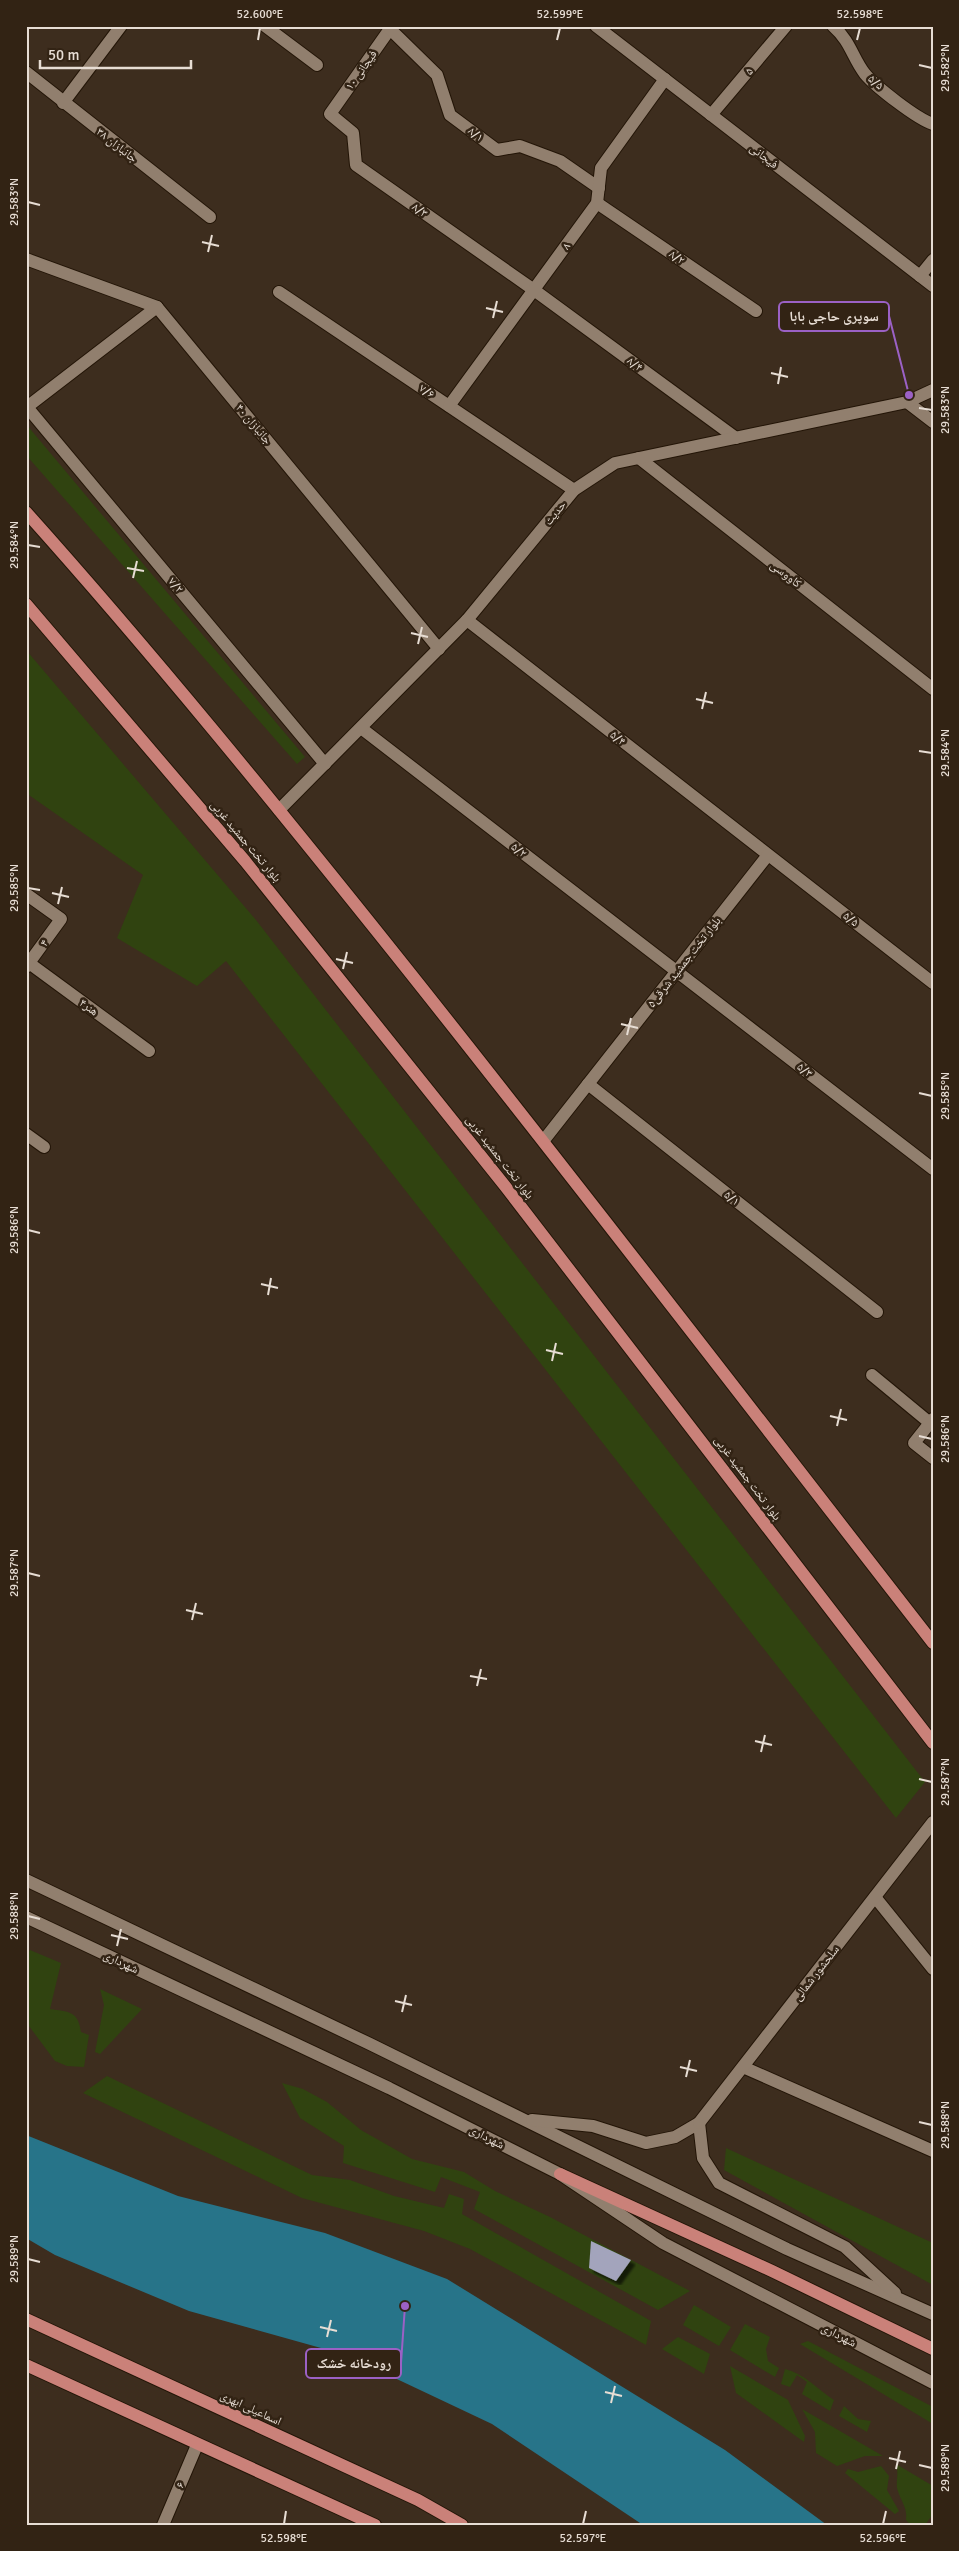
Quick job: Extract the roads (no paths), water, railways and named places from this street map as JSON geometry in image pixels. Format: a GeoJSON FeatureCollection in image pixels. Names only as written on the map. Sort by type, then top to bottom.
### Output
{"type":"FeatureCollection","features":[{"type":"Feature","properties":{"kind":"main road"},"geometry":{"type":"LineString","coordinates":[[26,512],[88,580],[280,810],[544,1140],[933,1644]]}},
{"type":"Feature","properties":{"kind":"main road","name":"بلوار تخت جمشید غربی"},"geometry":{"type":"LineString","coordinates":[[26,604],[245,861],[506,1186],[933,1743]]}},
{"type":"Feature","properties":{"kind":"main road"},"geometry":{"type":"LineString","coordinates":[[560,2174],[772,2270],[933,2349]]}},
{"type":"Feature","properties":{"kind":"main road","name":"اسماعیلی ابهری"},"geometry":{"type":"LineString","coordinates":[[26,2319],[418,2500],[462,2525]]}},
{"type":"Feature","properties":{"kind":"main road"},"geometry":{"type":"LineString","coordinates":[[26,2365],[375,2525]]}},
{"type":"Feature","properties":{"kind":"street"},"geometry":{"type":"LineString","coordinates":[[63,103],[121,26]]}},
{"type":"Feature","properties":{"kind":"street"},"geometry":{"type":"LineString","coordinates":[[265,26],[317,65]]}},
{"type":"Feature","properties":{"kind":"street","name":"۵"},"geometry":{"type":"LineString","coordinates":[[711,115],[786,26]]}},
{"type":"Feature","properties":{"kind":"street","name":"۵/۵"},"geometry":{"type":"LineString","coordinates":[[833,26],[845,37],[865,74],[921,120],[933,124]]}},
{"type":"Feature","properties":{"kind":"street","name":"فیجانی ۱۰"},"geometry":{"type":"LineString","coordinates":[[330,114],[391,27]]}},
{"type":"Feature","properties":{"kind":"street","name":"۸/۱"},"geometry":{"type":"LineString","coordinates":[[391,27],[437,75],[450,115],[497,150],[520,146],[560,161],[599,188]]}},
{"type":"Feature","properties":{"kind":"street","name":"فیجانی"},"geometry":{"type":"LineString","coordinates":[[602,28],[711,115],[933,286]]}},
{"type":"Feature","properties":{"kind":"street","name":"۳۸ جانبازان"},"geometry":{"type":"LineString","coordinates":[[26,72],[210,218]]}},
{"type":"Feature","properties":{"kind":"street","name":"۸"},"geometry":{"type":"LineString","coordinates":[[449,406],[597,203],[601,168],[665,79]]}},
{"type":"Feature","properties":{"kind":"street","name":"۸/۳"},"geometry":{"type":"LineString","coordinates":[[330,114],[353,133],[356,165],[534,290]]}},
{"type":"Feature","properties":{"kind":"street","name":"۸/۲"},"geometry":{"type":"LineString","coordinates":[[597,203],[756,311]]}},
{"type":"Feature","properties":{"kind":"street"},"geometry":{"type":"LineString","coordinates":[[26,259],[157,307]]}},
{"type":"Feature","properties":{"kind":"street"},"geometry":{"type":"LineString","coordinates":[[920,276],[933,260]]}},
{"type":"Feature","properties":{"kind":"street","name":"۸/۴"},"geometry":{"type":"LineString","coordinates":[[534,290],[736,438]]}},
{"type":"Feature","properties":{"kind":"street","name":"۷/۶"},"geometry":{"type":"LineString","coordinates":[[279,292],[574,490]]}},
{"type":"Feature","properties":{"kind":"street"},"geometry":{"type":"LineString","coordinates":[[28,407],[157,307]]}},
{"type":"Feature","properties":{"kind":"street","name":"۴۰ جانبازان"},"geometry":{"type":"LineString","coordinates":[[157,307],[440,649]]}},
{"type":"Feature","properties":{"kind":"street","name":"حدیث"},"geometry":{"type":"LineString","coordinates":[[280,810],[467,620],[574,490],[614,463],[907,402],[933,390]]}},
{"type":"Feature","properties":{"kind":"street"},"geometry":{"type":"LineString","coordinates":[[907,402],[933,422]]}},
{"type":"Feature","properties":{"kind":"street","name":"۷/۲"},"geometry":{"type":"LineString","coordinates":[[28,407],[325,764]]}},
{"type":"Feature","properties":{"kind":"street","name":"کاووسی"},"geometry":{"type":"LineString","coordinates":[[639,458],[933,689]]}},
{"type":"Feature","properties":{"kind":"street","name":"۵/۴"},"geometry":{"type":"LineString","coordinates":[[467,620],[768,855]]}},
{"type":"Feature","properties":{"kind":"street","name":"۵/۲"},"geometry":{"type":"LineString","coordinates":[[361,728],[677,972]]}},
{"type":"Feature","properties":{"kind":"street","name":"۵/۵"},"geometry":{"type":"LineString","coordinates":[[768,855],[933,983]]}},
{"type":"Feature","properties":{"kind":"street","name":"بلوار تخت جمشید شرقی۵"},"geometry":{"type":"LineString","coordinates":[[544,1140],[768,855]]}},
{"type":"Feature","properties":{"kind":"street","name":"۴"},"geometry":{"type":"LineString","coordinates":[[26,894],[61,919],[28,965]]}},
{"type":"Feature","properties":{"kind":"street","name":"هنر۴"},"geometry":{"type":"LineString","coordinates":[[28,965],[149,1052]]}},
{"type":"Feature","properties":{"kind":"street","name":"۵/۳"},"geometry":{"type":"LineString","coordinates":[[677,972],[933,1169]]}},
{"type":"Feature","properties":{"kind":"street","name":"۵/۱"},"geometry":{"type":"LineString","coordinates":[[588,1084],[877,1312]]}},
{"type":"Feature","properties":{"kind":"street"},"geometry":{"type":"LineString","coordinates":[[26,1134],[44,1147]]}},
{"type":"Feature","properties":{"kind":"street"},"geometry":{"type":"LineString","coordinates":[[872,1375],[931,1421],[914,1443],[933,1458]]}},
{"type":"Feature","properties":{"kind":"street","name":"سلحشور شمالی"},"geometry":{"type":"LineString","coordinates":[[699,2123],[933,1822]]}},
{"type":"Feature","properties":{"kind":"street"},"geometry":{"type":"LineString","coordinates":[[26,1880],[523,2119],[787,2249],[933,2314]]}},
{"type":"Feature","properties":{"kind":"street"},"geometry":{"type":"LineString","coordinates":[[875,1896],[933,1969]]}},
{"type":"Feature","properties":{"kind":"street","name":"شهرداری"},"geometry":{"type":"LineString","coordinates":[[26,1917],[389,2088],[560,2174],[663,2243],[933,2383]]}},
{"type":"Feature","properties":{"kind":"street"},"geometry":{"type":"LineString","coordinates":[[743,2067],[933,2151]]}},
{"type":"Feature","properties":{"kind":"street"},"geometry":{"type":"LineString","coordinates":[[523,2119],[593,2126],[646,2143],[675,2137],[699,2123],[703,2158],[719,2183],[845,2247],[902,2300]]}},
{"type":"Feature","properties":{"kind":"street","name":"۶"},"geometry":{"type":"LineString","coordinates":[[162,2525],[197,2445]]}},
{"type":"Feature","properties":{"kind":"water"},"geometry":{"type":"Polygon","coordinates":[[[26,2135],[178,2196],[325,2233],[447,2279],[725,2450],[827,2525],[643,2525],[492,2424],[346,2355],[189,2311],[55,2255],[26,2238],[26,2135]]]}},
{"type":"Feature","properties":{"kind":"place","name":"سوپری حاجی بابا"},"geometry":{"type":"Point","coordinates":[909,395]}},
{"type":"Feature","properties":{"kind":"place","name":"رودخانه خشک"},"geometry":{"type":"Point","coordinates":[405,2306]}}]}
